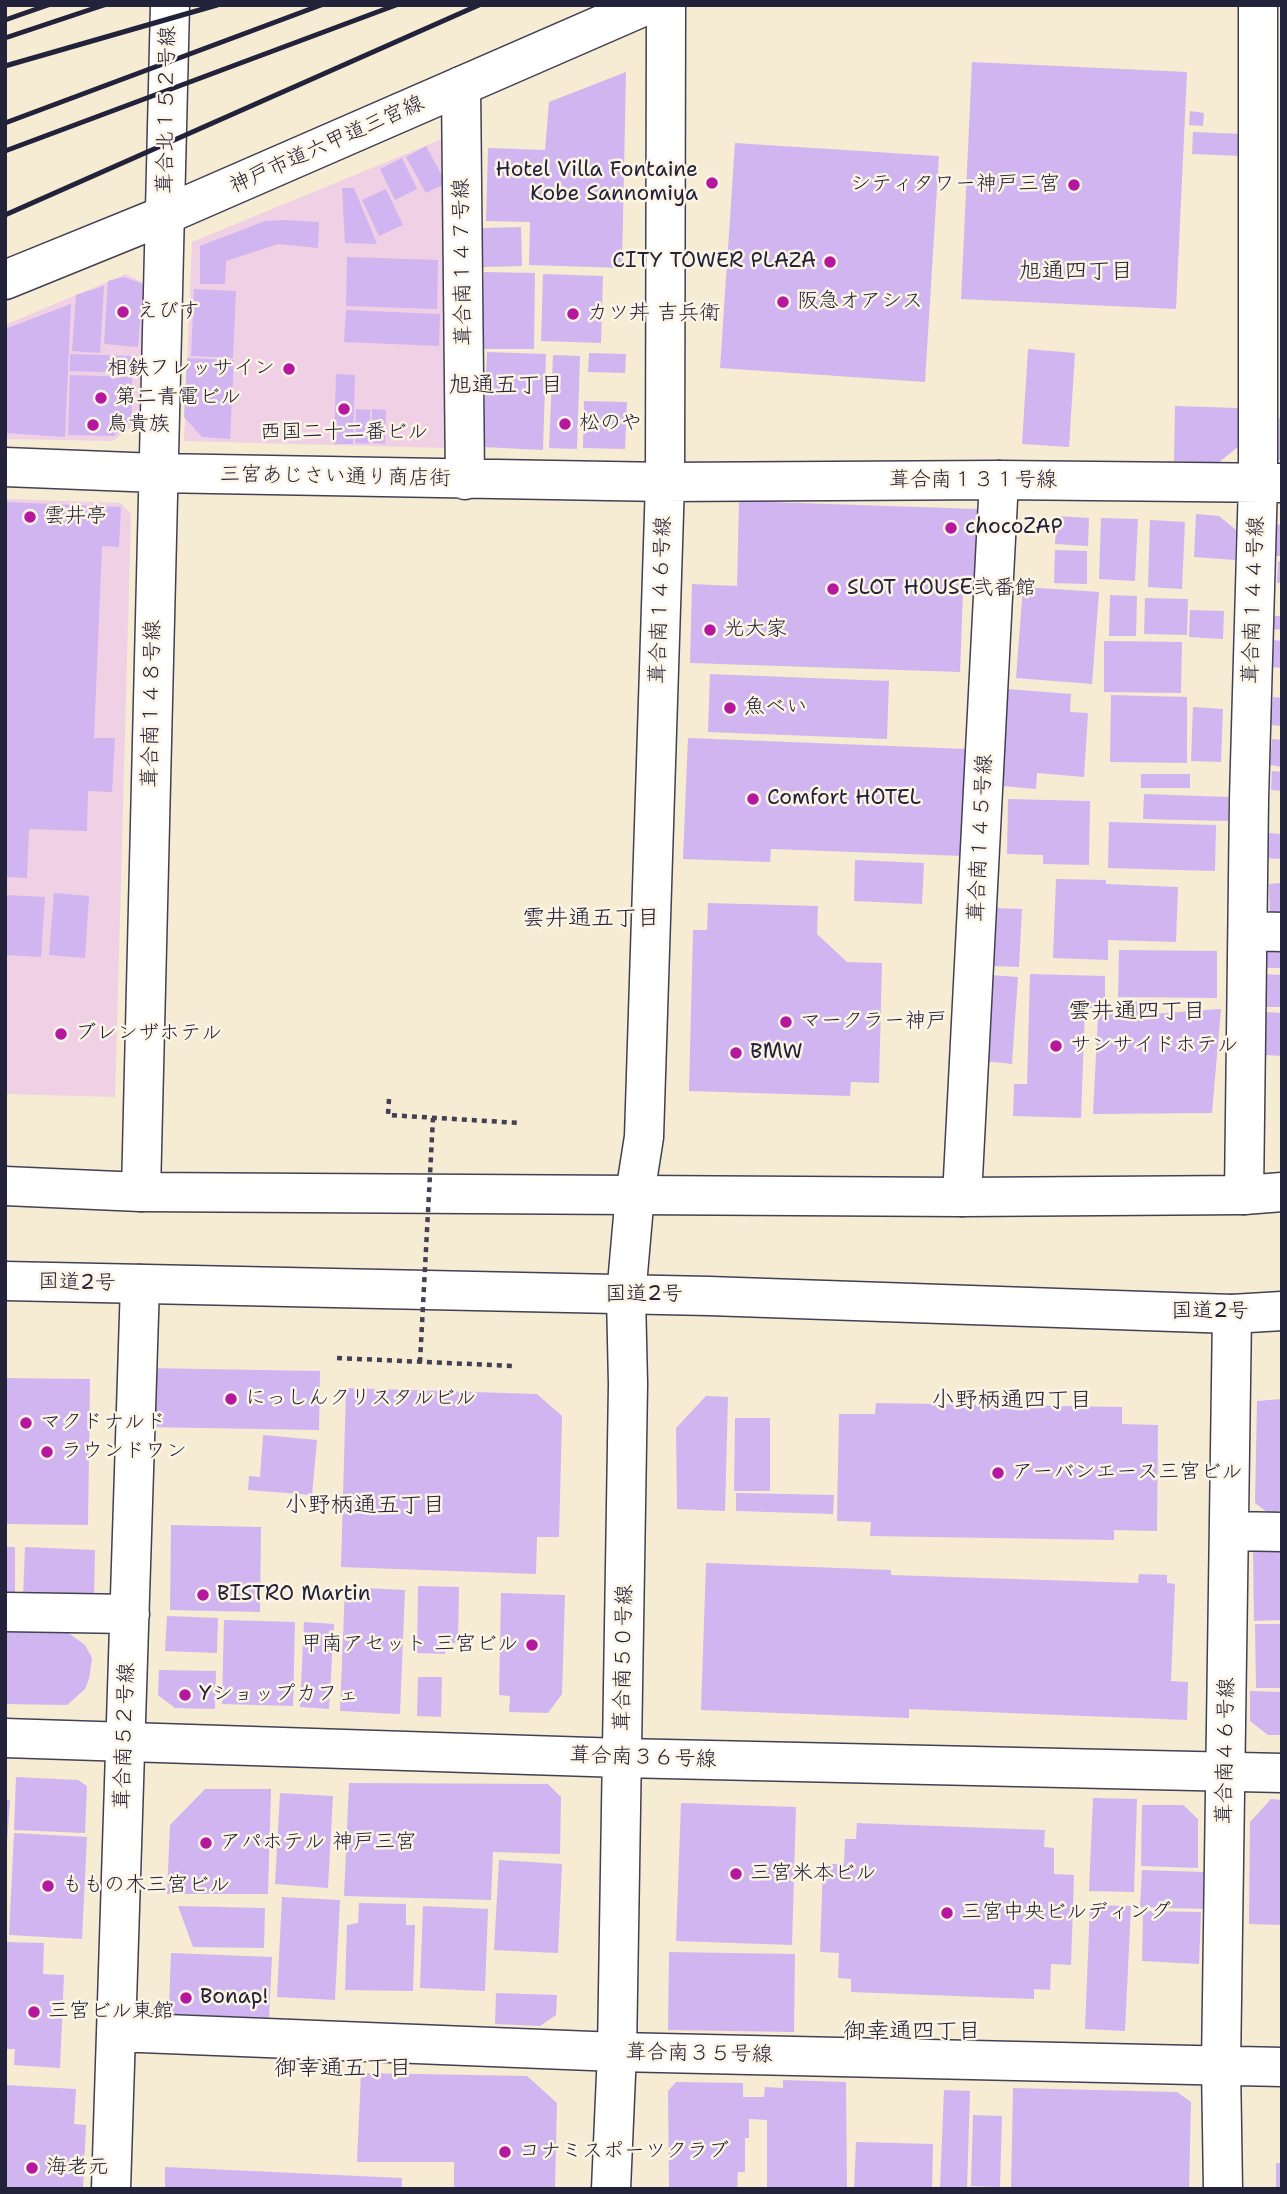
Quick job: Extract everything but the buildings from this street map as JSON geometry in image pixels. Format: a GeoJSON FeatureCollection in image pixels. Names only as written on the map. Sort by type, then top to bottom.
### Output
{"type":"FeatureCollection","features":[{"type":"Feature","properties":{"kind":"main road","name":"葺合北１５２号線"},"geometry":{"type":"LineString","coordinates":[[165,215],[170,5]]}},
{"type":"Feature","properties":{"kind":"main road","name":"神戸市道六甲道三宮線"},"geometry":{"type":"LineString","coordinates":[[5,280],[165,215],[647,5]]}},
{"type":"Feature","properties":{"kind":"main road","name":"葺合南１４６号線"},"geometry":{"type":"LineString","coordinates":[[626,1296],[635,1194],[644,1138],[665,482],[666,5]]}},
{"type":"Feature","properties":{"kind":"main road","name":"葺合南１４４号線"},"geometry":{"type":"LineString","coordinates":[[1244,1195],[1265,932],[1270,239],[1258,5]]}},
{"type":"Feature","properties":{"kind":"main road","name":"葺合南１４７号線"},"geometry":{"type":"LineString","coordinates":[[461,86],[465,480]]}},
{"type":"Feature","properties":{"kind":"main road","name":"葺合南１４８号線"},"geometry":{"type":"LineString","coordinates":[[141,1192],[165,215]]}},
{"type":"Feature","properties":{"kind":"main road","name":"三宮あじさい通り商店街"},"geometry":{"type":"LineString","coordinates":[[5,467],[465,480],[665,482]]}},
{"type":"Feature","properties":{"kind":"main road","name":"葺合南１３１号線"},"geometry":{"type":"LineString","coordinates":[[665,482],[999,480],[1270,483]]}},
{"type":"Feature","properties":{"kind":"main road","name":"葺合南１４５号線"},"geometry":{"type":"LineString","coordinates":[[962,1197],[999,480]]}},
{"type":"Feature","properties":{"kind":"main road"},"geometry":{"type":"LineString","coordinates":[[5,1186],[141,1192],[962,1197],[1244,1195],[1282,1192]]}},
{"type":"Feature","properties":{"kind":"main road","name":"国道2号"},"geometry":{"type":"LineString","coordinates":[[5,1281],[709,1296],[1232,1314],[1282,1311]]}},
{"type":"Feature","properties":{"kind":"main road","name":"葺合南５２号線"},"geometry":{"type":"LineString","coordinates":[[111,2189],[140,1284]]}},
{"type":"Feature","properties":{"kind":"main road","name":"葺合南５０号線"},"geometry":{"type":"LineString","coordinates":[[611,2189],[617,2052],[622,1758],[628,1384],[626,1296]]}},
{"type":"Feature","properties":{"kind":"main road","name":"葺合南４６号線"},"geometry":{"type":"LineString","coordinates":[[1223,2189],[1221,2066],[1232,1314]]}},
{"type":"Feature","properties":{"kind":"main road"},"geometry":{"type":"LineString","coordinates":[[1230,1531],[1282,1532]]}},
{"type":"Feature","properties":{"kind":"main road"},"geometry":{"type":"LineString","coordinates":[[5,1612],[130,1614]]}},
{"type":"Feature","properties":{"kind":"main road","name":"葺合南３６号線"},"geometry":{"type":"LineString","coordinates":[[5,1738],[622,1758],[1282,1773]]}},
{"type":"Feature","properties":{"kind":"main road","name":"葺合南３５号線"},"geometry":{"type":"LineString","coordinates":[[117,2032],[617,2052],[1282,2067]]}},
{"type":"Feature","properties":{"kind":"path"},"geometry":{"type":"LineString","coordinates":[[389,1099],[388,1115],[520,1123]]}},
{"type":"Feature","properties":{"kind":"path"},"geometry":{"type":"LineString","coordinates":[[420,1362],[433,1118]]}},
{"type":"Feature","properties":{"kind":"path"},"geometry":{"type":"LineString","coordinates":[[337,1358],[514,1366]]}},
{"type":"Feature","properties":{"kind":"shaded area"},"geometry":{"type":"Polygon","coordinates":[[[447,137],[449,439],[444,448],[184,441],[192,242],[447,137]]]}},
{"type":"Feature","properties":{"kind":"shaded area"},"geometry":{"type":"Polygon","coordinates":[[[126,274],[145,284],[139,420],[113,441],[5,439],[5,325],[126,274]]]}},
{"type":"Feature","properties":{"kind":"shaded area"},"geometry":{"type":"Polygon","coordinates":[[[5,499],[121,503],[131,514],[115,1097],[5,1094],[5,499]]]}},
{"type":"Feature","properties":{"kind":"railway"},"geometry":{"type":"LineString","coordinates":[[5,20],[48,5]]}},
{"type":"Feature","properties":{"kind":"railway"},"geometry":{"type":"LineString","coordinates":[[5,38],[104,5]]}},
{"type":"Feature","properties":{"kind":"railway"},"geometry":{"type":"LineString","coordinates":[[5,66],[217,5]]}},
{"type":"Feature","properties":{"kind":"railway"},"geometry":{"type":"LineString","coordinates":[[5,123],[321,5]]}},
{"type":"Feature","properties":{"kind":"railway"},"geometry":{"type":"LineString","coordinates":[[5,151],[396,5]]}},
{"type":"Feature","properties":{"kind":"railway"},"geometry":{"type":"LineString","coordinates":[[5,215],[479,5]]}},
{"type":"Feature","properties":{"kind":"place","name":"Hotel Villa Fontaine Kobe Sannomiya"},"geometry":{"type":"Point","coordinates":[712,183]}},
{"type":"Feature","properties":{"kind":"place","name":"シティタワー神戸三宮"},"geometry":{"type":"Point","coordinates":[1074,185]}},
{"type":"Feature","properties":{"kind":"place","name":"CITY TOWER PLAZA"},"geometry":{"type":"Point","coordinates":[830,262]}},
{"type":"Feature","properties":{"kind":"place","name":"阪急オアシス"},"geometry":{"type":"Point","coordinates":[783,302]}},
{"type":"Feature","properties":{"kind":"place","name":"えびす"},"geometry":{"type":"Point","coordinates":[123,312]}},
{"type":"Feature","properties":{"kind":"place","name":"カツ丼 吉兵衛"},"geometry":{"type":"Point","coordinates":[573,314]}},
{"type":"Feature","properties":{"kind":"place","name":"相鉄フレッサイン"},"geometry":{"type":"Point","coordinates":[289,369]}},
{"type":"Feature","properties":{"kind":"place","name":"第二青電ビル"},"geometry":{"type":"Point","coordinates":[101,398]}},
{"type":"Feature","properties":{"kind":"place","name":"西国二十二番ビル"},"geometry":{"type":"Point","coordinates":[344,409]}},
{"type":"Feature","properties":{"kind":"place","name":"松のや"},"geometry":{"type":"Point","coordinates":[565,424]}},
{"type":"Feature","properties":{"kind":"place","name":"鳥貴族"},"geometry":{"type":"Point","coordinates":[93,425]}},
{"type":"Feature","properties":{"kind":"place","name":"雲井亭"},"geometry":{"type":"Point","coordinates":[30,517]}},
{"type":"Feature","properties":{"kind":"place","name":"chocoZAP"},"geometry":{"type":"Point","coordinates":[951,528]}},
{"type":"Feature","properties":{"kind":"place","name":"SLOT HOUSE弐番館"},"geometry":{"type":"Point","coordinates":[833,589]}},
{"type":"Feature","properties":{"kind":"place","name":"光大家"},"geometry":{"type":"Point","coordinates":[710,630]}},
{"type":"Feature","properties":{"kind":"place","name":"魚べい"},"geometry":{"type":"Point","coordinates":[730,708]}},
{"type":"Feature","properties":{"kind":"place","name":"Comfort HOTEL"},"geometry":{"type":"Point","coordinates":[753,799]}},
{"type":"Feature","properties":{"kind":"place","name":"マークラー神戸"},"geometry":{"type":"Point","coordinates":[786,1022]}},
{"type":"Feature","properties":{"kind":"place","name":"ブレンザホテル"},"geometry":{"type":"Point","coordinates":[61,1034]}},
{"type":"Feature","properties":{"kind":"place","name":"サンサイドホテル"},"geometry":{"type":"Point","coordinates":[1056,1046]}},
{"type":"Feature","properties":{"kind":"place","name":"BMW"},"geometry":{"type":"Point","coordinates":[736,1053]}},
{"type":"Feature","properties":{"kind":"place","name":"にっしんクリスタルビル"},"geometry":{"type":"Point","coordinates":[231,1399]}},
{"type":"Feature","properties":{"kind":"place","name":"マクドナルド"},"geometry":{"type":"Point","coordinates":[26,1423]}},
{"type":"Feature","properties":{"kind":"place","name":"ラウンドワン"},"geometry":{"type":"Point","coordinates":[47,1452]}},
{"type":"Feature","properties":{"kind":"place","name":"アーバンエース三宮ビル"},"geometry":{"type":"Point","coordinates":[998,1473]}},
{"type":"Feature","properties":{"kind":"place","name":"BISTRO Martin"},"geometry":{"type":"Point","coordinates":[203,1595]}},
{"type":"Feature","properties":{"kind":"place","name":"甲南アセット 三宮ビル"},"geometry":{"type":"Point","coordinates":[532,1645]}},
{"type":"Feature","properties":{"kind":"place","name":"Yショップカフェ"},"geometry":{"type":"Point","coordinates":[185,1695]}},
{"type":"Feature","properties":{"kind":"place","name":"アパホテル 神戸三宮"},"geometry":{"type":"Point","coordinates":[206,1843]}},
{"type":"Feature","properties":{"kind":"place","name":"三宮米本ビル"},"geometry":{"type":"Point","coordinates":[736,1874]}},
{"type":"Feature","properties":{"kind":"place","name":"ももの木三宮ビル"},"geometry":{"type":"Point","coordinates":[48,1886]}},
{"type":"Feature","properties":{"kind":"place","name":"三宮中央ビルディング"},"geometry":{"type":"Point","coordinates":[947,1913]}},
{"type":"Feature","properties":{"kind":"place","name":"Bonap!"},"geometry":{"type":"Point","coordinates":[186,1998]}},
{"type":"Feature","properties":{"kind":"place","name":"三宮ビル東館"},"geometry":{"type":"Point","coordinates":[34,2012]}},
{"type":"Feature","properties":{"kind":"place","name":"コナミスポーツクラブ"},"geometry":{"type":"Point","coordinates":[505,2152]}},
{"type":"Feature","properties":{"kind":"place","name":"海老元"},"geometry":{"type":"Point","coordinates":[32,2168]}},
{"type":"Feature","properties":{"kind":"district","name":"旭通四丁目"},"geometry":{"type":"Point","coordinates":[1076,272]}},
{"type":"Feature","properties":{"kind":"district","name":"旭通五丁目"},"geometry":{"type":"Point","coordinates":[506,386]}},
{"type":"Feature","properties":{"kind":"district","name":"雲井通五丁目"},"geometry":{"type":"Point","coordinates":[591,919]}},
{"type":"Feature","properties":{"kind":"district","name":"雲井通四丁目"},"geometry":{"type":"Point","coordinates":[1137,1012]}},
{"type":"Feature","properties":{"kind":"district","name":"小野柄通四丁目"},"geometry":{"type":"Point","coordinates":[1012,1401]}},
{"type":"Feature","properties":{"kind":"district","name":"小野柄通五丁目"},"geometry":{"type":"Point","coordinates":[365,1506]}},
{"type":"Feature","properties":{"kind":"district","name":"御幸通四丁目"},"geometry":{"type":"Point","coordinates":[912,2032]}},
{"type":"Feature","properties":{"kind":"district","name":"御幸通五丁目"},"geometry":{"type":"Point","coordinates":[343,2069]}}]}
